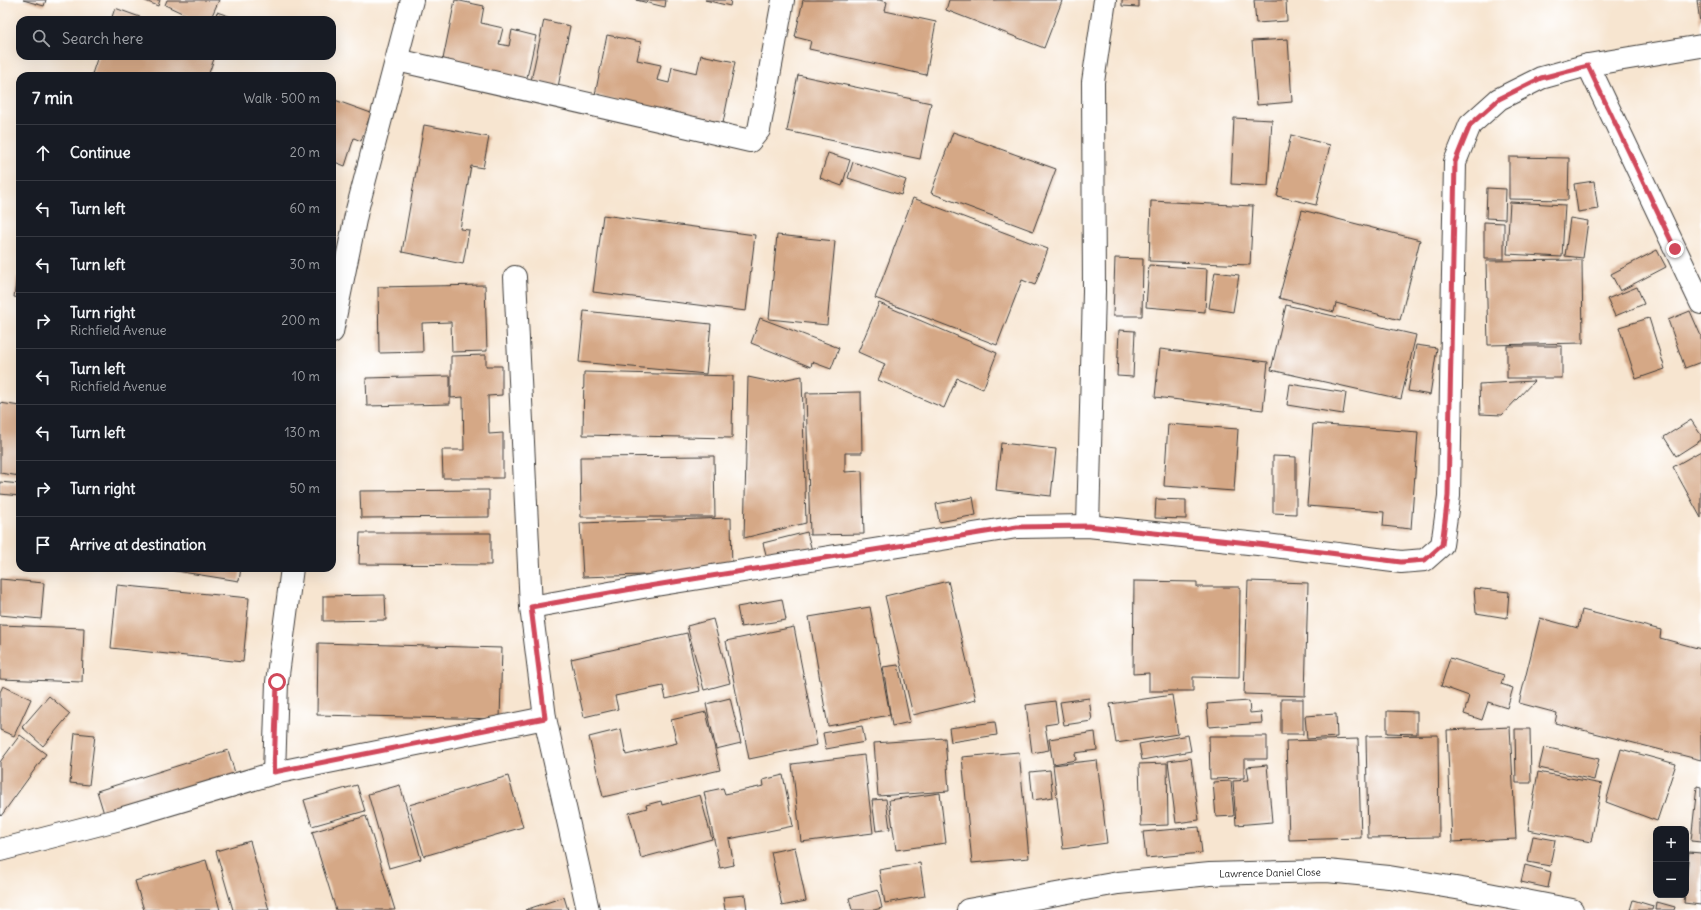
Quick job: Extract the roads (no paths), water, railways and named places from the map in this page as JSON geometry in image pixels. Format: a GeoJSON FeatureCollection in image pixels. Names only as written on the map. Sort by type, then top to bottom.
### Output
{"type":"FeatureCollection","features":[{"type":"Feature","properties":{"kind":"street"},"geometry":{"type":"LineString","coordinates":[[336,312],[357,210],[412,0]]}},
{"type":"Feature","properties":{"kind":"street"},"geometry":{"type":"LineString","coordinates":[[397,60],[750,141],[759,130],[783,0]]}},
{"type":"Feature","properties":{"kind":"street"},"geometry":{"type":"LineString","coordinates":[[1088,526],[1094,291],[1093,82],[1105,0]]}},
{"type":"Feature","properties":{"kind":"street"},"geometry":{"type":"LineString","coordinates":[[531,607],[651,586],[1017,527],[1088,526],[1258,544],[1401,562],[1425,560],[1442,545],[1448,496],[1455,162],[1470,125],[1499,99],[1541,78],[1588,66],[1701,46]]}},
{"type":"Feature","properties":{"kind":"street"},"geometry":{"type":"LineString","coordinates":[[1588,66],[1701,303]]}},
{"type":"Feature","properties":{"kind":"street"},"geometry":{"type":"LineString","coordinates":[[515,277],[531,607],[545,718],[588,910]]}},
{"type":"Feature","properties":{"kind":"street"},"geometry":{"type":"LineString","coordinates":[[274,772],[277,682],[291,572]]}},
{"type":"Feature","properties":{"kind":"street"},"geometry":{"type":"LineString","coordinates":[[0,850],[120,819],[274,772],[545,718]]}},
{"type":"Feature","properties":{"kind":"street","name":"Lawrence Daniel Close"},"geometry":{"type":"LineString","coordinates":[[968,910],[1118,883],[1210,874],[1327,871],[1389,877],[1572,910]]}}]}
